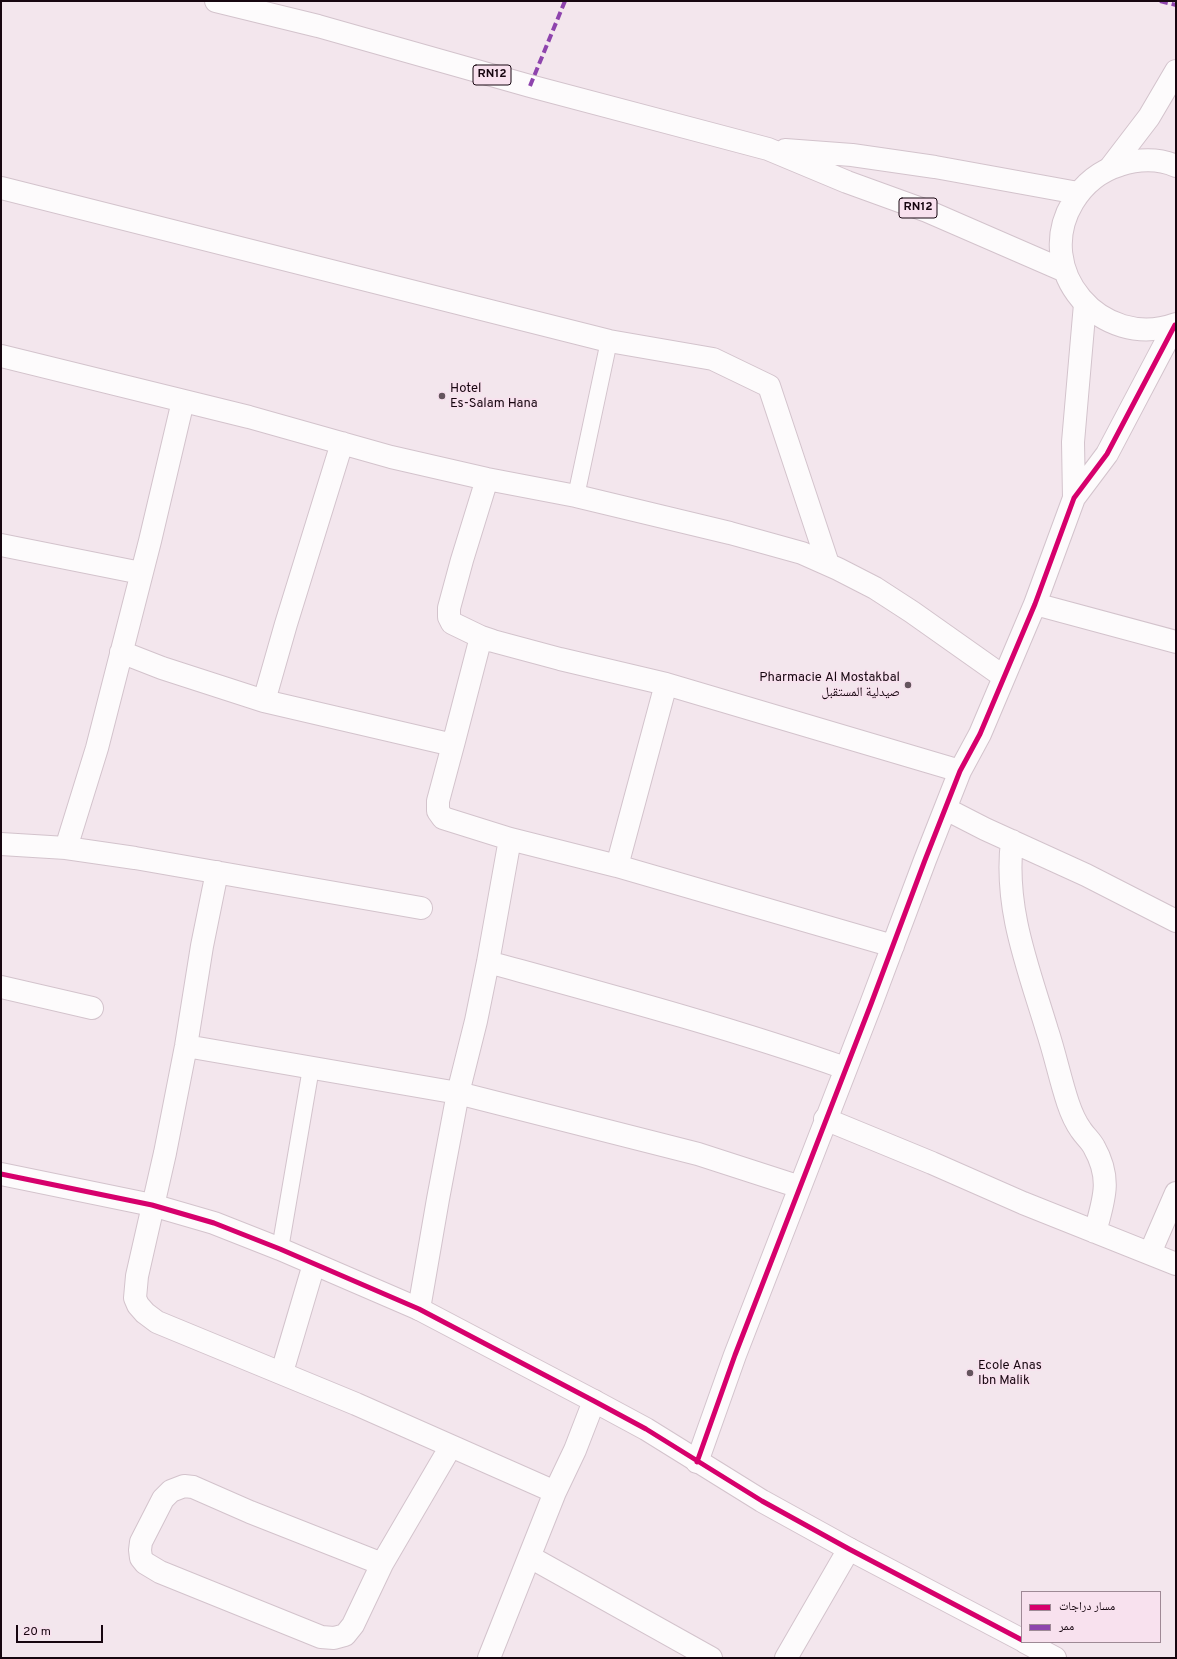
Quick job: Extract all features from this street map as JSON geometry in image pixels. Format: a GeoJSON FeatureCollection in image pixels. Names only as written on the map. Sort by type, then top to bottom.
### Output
{"type":"FeatureCollection","features":[{"type":"Feature","properties":{"kind":"street","name":"RN12"},"geometry":{"type":"LineString","coordinates":[[216,1],[318,26],[530,86],[768,149],[847,182],[927,211],[1065,272]]}},
{"type":"Feature","properties":{"kind":"street"},"geometry":{"type":"LineString","coordinates":[[1110,168],[1148,117],[1176,71]]}},
{"type":"Feature","properties":{"kind":"street","name":"RN12"},"geometry":{"type":"LineString","coordinates":[[768,149],[852,155],[935,167],[1078,193]]}},
{"type":"Feature","properties":{"kind":"street"},"geometry":{"type":"LineString","coordinates":[[1175,324],[1156,329],[1137,329],[1118,325],[1100,316],[1085,304],[1073,289],[1065,272],[1061,251],[1062,231],[1068,211],[1078,193],[1093,179],[1110,168],[1130,161],[1150,160],[1176,166]]}},
{"type":"Feature","properties":{"kind":"street"},"geometry":{"type":"LineString","coordinates":[[1,188],[609,341],[713,359],[769,386],[828,564]]}},
{"type":"Feature","properties":{"kind":"street"},"geometry":{"type":"LineString","coordinates":[[1074,498],[1073,442],[1085,304]]}},
{"type":"Feature","properties":{"kind":"street"},"geometry":{"type":"LineString","coordinates":[[697,1462],[735,1355],[960,771],[980,734],[1035,604],[1074,498],[1107,454],[1175,324]]}},
{"type":"Feature","properties":{"kind":"street"},"geometry":{"type":"LineString","coordinates":[[1,356],[249,417],[391,457],[487,479],[576,496],[730,533],[802,553],[828,564],[875,588],[1004,676]]}},
{"type":"Feature","properties":{"kind":"street"},"geometry":{"type":"LineString","coordinates":[[66,848],[96,748],[183,401]]}},
{"type":"Feature","properties":{"kind":"street"},"geometry":{"type":"LineString","coordinates":[[264,701],[286,624],[342,443]]}},
{"type":"Feature","properties":{"kind":"street"},"geometry":{"type":"LineString","coordinates":[[487,479],[449,608],[449,617],[452,623],[481,637],[560,659],[666,684],[960,771]]}},
{"type":"Feature","properties":{"kind":"street"},"geometry":{"type":"LineString","coordinates":[[1,545],[141,573]]}},
{"type":"Feature","properties":{"kind":"street"},"geometry":{"type":"LineString","coordinates":[[1035,604],[1176,642]]}},
{"type":"Feature","properties":{"kind":"street"},"geometry":{"type":"LineString","coordinates":[[481,637],[438,801],[438,811],[443,818],[510,839],[618,866],[893,946]]}},
{"type":"Feature","properties":{"kind":"street"},"geometry":{"type":"LineString","coordinates":[[120,652],[162,668],[264,701],[453,746]]}},
{"type":"Feature","properties":{"kind":"street"},"geometry":{"type":"LineString","coordinates":[[618,866],[666,684]]}},
{"type":"Feature","properties":{"kind":"street"},"geometry":{"type":"LineString","coordinates":[[946,809],[984,829],[1086,875],[1176,921]]}},
{"type":"Feature","properties":{"kind":"street"},"geometry":{"type":"LineString","coordinates":[[419,1308],[458,1093],[476,1021],[510,839]]}},
{"type":"Feature","properties":{"kind":"street"},"geometry":{"type":"LineString","coordinates":[[1012,841],[1010,886],[1018,936],[1057,1061],[1068,1103],[1080,1129],[1093,1146],[1102,1162],[1105,1177],[1105,1193],[1095,1232]]}},
{"type":"Feature","properties":{"kind":"street"},"geometry":{"type":"LineString","coordinates":[[1,844],[66,848],[135,858],[421,908]]}},
{"type":"Feature","properties":{"kind":"street"},"geometry":{"type":"LineString","coordinates":[[216,872],[202,946],[186,1046],[165,1153],[137,1276],[135,1298],[138,1305],[145,1313],[157,1322],[282,1372],[555,1492]]}},
{"type":"Feature","properties":{"kind":"street"},"geometry":{"type":"LineString","coordinates":[[488,962],[633,1002],[793,1049],[845,1068]]}},
{"type":"Feature","properties":{"kind":"street"},"geometry":{"type":"LineString","coordinates":[[1,987],[92,1008]]}},
{"type":"Feature","properties":{"kind":"street"},"geometry":{"type":"LineString","coordinates":[[186,1046],[458,1093],[698,1154],[800,1187]]}},
{"type":"Feature","properties":{"kind":"street"},"geometry":{"type":"LineString","coordinates":[[825,1119],[932,1163],[1023,1203],[1176,1264]]}},
{"type":"Feature","properties":{"kind":"street"},"geometry":{"type":"LineString","coordinates":[[1,1174],[152,1205],[214,1224],[280,1249],[419,1308],[646,1430],[762,1501],[849,1549],[1021,1639]]}},
{"type":"Feature","properties":{"kind":"street"},"geometry":{"type":"LineString","coordinates":[[1150,1253],[1176,1193]]}},
{"type":"Feature","properties":{"kind":"street"},"geometry":{"type":"LineString","coordinates":[[282,1372],[314,1264]]}},
{"type":"Feature","properties":{"kind":"street"},"geometry":{"type":"LineString","coordinates":[[489,1658],[555,1492],[575,1450],[594,1401]]}},
{"type":"Feature","properties":{"kind":"street"},"geometry":{"type":"LineString","coordinates":[[382,1564],[250,1512],[193,1487],[184,1486],[171,1490],[162,1499],[141,1542],[140,1550],[145,1563],[160,1572],[321,1637],[334,1638],[345,1635],[352,1625],[382,1564],[452,1446]]}},
{"type":"Feature","properties":{"kind":"street"},"geometry":{"type":"LineString","coordinates":[[786,1658],[849,1549]]}},
{"type":"Feature","properties":{"kind":"street"},"geometry":{"type":"LineString","coordinates":[[530,1556],[711,1658]]}},
{"type":"Feature","properties":{"kind":"street"},"geometry":{"type":"LineString","coordinates":[[1027,1643],[1055,1658]]}},
{"type":"Feature","properties":{"kind":"lane"},"geometry":{"type":"LineString","coordinates":[[576,496],[609,341]]}},
{"type":"Feature","properties":{"kind":"lane"},"geometry":{"type":"LineString","coordinates":[[280,1249],[311,1068]]}},
{"type":"Feature","properties":{"kind":"marked path"},"geometry":{"type":"LineString","coordinates":[[530,86],[565,1]]}},
{"type":"Feature","properties":{"kind":"marked path"},"geometry":{"type":"LineString","coordinates":[[1160,1],[1176,5]]}},
{"type":"Feature","properties":{"kind":"cycle path"},"geometry":{"type":"LineString","coordinates":[[697,1462],[735,1355],[925,860],[960,771],[980,734],[1035,604],[1074,498],[1107,454],[1175,325]]}},
{"type":"Feature","properties":{"kind":"cycle path"},"geometry":{"type":"LineString","coordinates":[[1,1174],[152,1205],[214,1223],[280,1249],[419,1309],[646,1429],[762,1501],[849,1549],[1021,1639]]}},
{"type":"Feature","properties":{"kind":"place","name":"Hotel Es-Salam Hana"},"geometry":{"type":"Point","coordinates":[442,396]}},
{"type":"Feature","properties":{"kind":"place","name":"Pharmacie Al Mostakbal صيدلية المستقبل"},"geometry":{"type":"Point","coordinates":[908,685]}},
{"type":"Feature","properties":{"kind":"place","name":"Ecole Anas Ibn Malik"},"geometry":{"type":"Point","coordinates":[970,1373]}}]}
